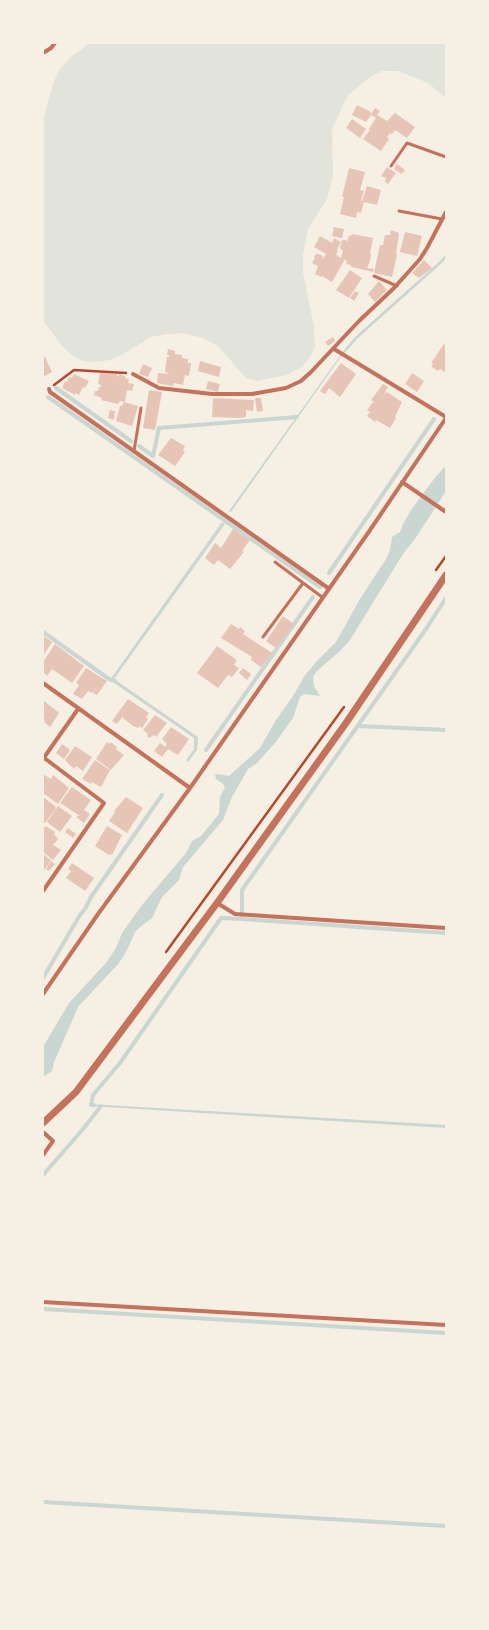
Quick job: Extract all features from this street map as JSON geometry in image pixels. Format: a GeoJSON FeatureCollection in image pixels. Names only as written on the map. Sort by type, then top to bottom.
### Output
{"type":"FeatureCollection","features":[{"type":"Feature","properties":{"kind":"street"},"geometry":{"type":"LineString","coordinates":[[43,53],[52,48],[55,43]]}},
{"type":"Feature","properties":{"kind":"street"},"geometry":{"type":"LineString","coordinates":[[133,374],[159,388],[212,394],[252,394],[286,388],[301,381],[334,349],[359,321],[397,286],[427,248],[446,212]]}},
{"type":"Feature","properties":{"kind":"street"},"geometry":{"type":"LineString","coordinates":[[43,994],[98,914],[190,788],[446,417],[334,349]]}},
{"type":"Feature","properties":{"kind":"street"},"geometry":{"type":"LineString","coordinates":[[49,389],[50,392],[328,588]]}},
{"type":"Feature","properties":{"kind":"street"},"geometry":{"type":"LineString","coordinates":[[402,482],[446,512]]}},
{"type":"Feature","properties":{"kind":"street"},"geometry":{"type":"LineString","coordinates":[[43,1123],[76,1092],[217,902],[346,723],[446,575]]}},
{"type":"Feature","properties":{"kind":"street"},"geometry":{"type":"LineString","coordinates":[[43,682],[78,709],[190,788]]}},
{"type":"Feature","properties":{"kind":"street"},"geometry":{"type":"LineString","coordinates":[[43,891],[104,803],[43,758],[78,709]]}},
{"type":"Feature","properties":{"kind":"street"},"geometry":{"type":"LineString","coordinates":[[217,902],[235,914],[446,928]]}},
{"type":"Feature","properties":{"kind":"street"},"geometry":{"type":"LineString","coordinates":[[43,1132],[53,1141],[43,1155]]}},
{"type":"Feature","properties":{"kind":"street"},"geometry":{"type":"LineString","coordinates":[[43,1302],[446,1325]]}},
{"type":"Feature","properties":{"kind":"lane"},"geometry":{"type":"LineString","coordinates":[[391,166],[407,143],[446,157]]}},
{"type":"Feature","properties":{"kind":"lane"},"geometry":{"type":"LineString","coordinates":[[399,211],[442,219]]}},
{"type":"Feature","properties":{"kind":"lane"},"geometry":{"type":"LineString","coordinates":[[374,276],[397,286]]}},
{"type":"Feature","properties":{"kind":"lane"},"geometry":{"type":"LineString","coordinates":[[134,450],[141,408]]}},
{"type":"Feature","properties":{"kind":"lane"},"geometry":{"type":"LineString","coordinates":[[275,562],[322,597]]}},
{"type":"Feature","properties":{"kind":"lane"},"geometry":{"type":"LineString","coordinates":[[262,637],[302,583]]}},
{"type":"Feature","properties":{"kind":"path"},"geometry":{"type":"LineString","coordinates":[[49,389],[74,370],[110,371],[133,374]]}},
{"type":"Feature","properties":{"kind":"path"},"geometry":{"type":"LineString","coordinates":[[433,575],[446,556]]}},
{"type":"Feature","properties":{"kind":"path"},"geometry":{"type":"LineString","coordinates":[[165,954],[347,701]]}},
{"type":"Feature","properties":{"kind":"shaded area"},"geometry":{"type":"Polygon","coordinates":[[[90,43],[446,43],[446,98],[428,83],[398,71],[382,71],[370,77],[348,95],[332,129],[333,176],[327,199],[308,229],[303,255],[303,272],[314,327],[315,347],[303,366],[287,375],[257,381],[246,378],[218,346],[203,338],[184,333],[151,337],[110,360],[95,362],[83,361],[73,356],[64,348],[43,321],[43,120],[54,81],[60,69],[72,56],[90,43]]]}},
{"type":"Feature","properties":{"kind":"shaded area"},"geometry":{"type":"Polygon","coordinates":[[[446,254],[446,258],[442,263],[358,338],[340,358],[231,512],[229,511],[345,349],[356,336],[446,254]]]}},
{"type":"Feature","properties":{"kind":"shaded area"},"geometry":{"type":"Polygon","coordinates":[[[446,465],[446,491],[415,539],[403,554],[350,640],[316,672],[313,677],[314,686],[320,696],[304,694],[300,697],[293,718],[275,743],[257,763],[248,769],[231,799],[223,820],[183,867],[179,880],[162,897],[152,918],[135,932],[119,963],[78,1007],[54,1062],[52,1071],[43,1077],[43,1047],[69,1003],[106,963],[116,948],[122,933],[142,905],[186,853],[192,841],[201,836],[219,814],[220,797],[225,787],[215,778],[216,776],[214,775],[218,774],[229,776],[260,748],[305,675],[336,642],[360,599],[386,559],[390,550],[392,537],[400,532],[411,510],[446,465]]]}},
{"type":"Feature","properties":{"kind":"shaded area"},"geometry":{"type":"Polygon","coordinates":[[[222,522],[225,524],[114,679],[198,737],[197,750],[188,762],[186,760],[194,749],[194,738],[110,680],[222,522]]]}},
{"type":"Feature","properties":{"kind":"shaded area"},"geometry":{"type":"Polygon","coordinates":[[[89,1104],[446,1125],[446,1128],[89,1106],[89,1104]]]}},
{"type":"Feature","properties":{"kind":"building"},"geometry":{"type":"Polygon","coordinates":[[[357,105],[371,112],[370,114],[375,108],[380,111],[377,115],[387,121],[395,113],[415,127],[407,138],[395,130],[392,134],[390,133],[387,137],[389,139],[381,151],[363,139],[370,130],[369,129],[376,118],[371,115],[366,122],[352,115],[357,105]]]}},
{"type":"Feature","properties":{"kind":"building"},"geometry":{"type":"Polygon","coordinates":[[[352,119],[366,129],[360,138],[346,128],[352,119]]]}},
{"type":"Feature","properties":{"kind":"building"},"geometry":{"type":"Polygon","coordinates":[[[397,164],[405,170],[402,174],[394,169],[397,164]]]}},
{"type":"Feature","properties":{"kind":"building"},"geometry":{"type":"Polygon","coordinates":[[[387,167],[396,173],[388,184],[385,182],[386,178],[381,176],[387,167]]]}},
{"type":"Feature","properties":{"kind":"building"},"geometry":{"type":"Polygon","coordinates":[[[349,168],[365,172],[360,190],[364,191],[361,201],[367,186],[381,190],[377,205],[364,202],[361,213],[357,212],[356,218],[340,214],[344,197],[342,197],[349,168]]]}},
{"type":"Feature","properties":{"kind":"building"},"geometry":{"type":"Polygon","coordinates":[[[334,227],[344,229],[342,238],[332,236],[334,227]]]}},
{"type":"Feature","properties":{"kind":"building"},"geometry":{"type":"Polygon","coordinates":[[[391,230],[399,233],[397,255],[392,277],[374,273],[380,245],[383,245],[385,235],[390,235],[391,230]]]}},
{"type":"Feature","properties":{"kind":"building"},"geometry":{"type":"Polygon","coordinates":[[[405,232],[422,236],[417,256],[400,252],[405,232]]]}},
{"type":"Feature","properties":{"kind":"building"},"geometry":{"type":"Polygon","coordinates":[[[352,234],[373,238],[370,261],[367,268],[374,269],[373,272],[351,267],[351,265],[346,264],[347,261],[343,259],[344,261],[332,282],[315,274],[318,266],[312,263],[315,258],[314,257],[318,254],[323,256],[322,260],[326,254],[314,247],[320,236],[332,243],[334,238],[341,242],[336,255],[341,258],[343,251],[340,248],[342,240],[346,240],[347,242],[349,235],[351,236],[352,234]]]}},
{"type":"Feature","properties":{"kind":"building"},"geometry":{"type":"Polygon","coordinates":[[[424,260],[432,268],[419,278],[412,273],[424,260]]]}},
{"type":"Feature","properties":{"kind":"building"},"geometry":{"type":"Polygon","coordinates":[[[350,270],[362,278],[349,298],[336,290],[350,270]]]}},
{"type":"Feature","properties":{"kind":"building"},"geometry":{"type":"Polygon","coordinates":[[[379,281],[387,290],[375,302],[368,294],[379,281]]]}},
{"type":"Feature","properties":{"kind":"building"},"geometry":{"type":"Polygon","coordinates":[[[355,291],[359,293],[354,301],[350,298],[355,291]]]}},
{"type":"Feature","properties":{"kind":"building"},"geometry":{"type":"Polygon","coordinates":[[[333,337],[335,341],[328,346],[325,342],[333,337]]]}},
{"type":"Feature","properties":{"kind":"building"},"geometry":{"type":"Polygon","coordinates":[[[444,344],[446,346],[446,373],[440,369],[438,371],[432,367],[433,364],[431,363],[444,344]]]}},
{"type":"Feature","properties":{"kind":"building"},"geometry":{"type":"Polygon","coordinates":[[[168,349],[175,351],[175,354],[182,355],[182,358],[188,359],[188,363],[191,363],[189,376],[185,375],[183,385],[174,383],[173,386],[157,383],[158,373],[170,374],[165,372],[167,357],[169,357],[169,355],[167,355],[168,349]]]}},
{"type":"Feature","properties":{"kind":"building"},"geometry":{"type":"Polygon","coordinates":[[[45,357],[52,372],[43,377],[43,358],[45,357]]]}},
{"type":"Feature","properties":{"kind":"building"},"geometry":{"type":"Polygon","coordinates":[[[200,361],[221,367],[219,377],[198,371],[200,361]]]}},
{"type":"Feature","properties":{"kind":"building"},"geometry":{"type":"Polygon","coordinates":[[[341,363],[356,374],[340,397],[329,388],[325,394],[320,391],[341,363]]]}},
{"type":"Feature","properties":{"kind":"building"},"geometry":{"type":"Polygon","coordinates":[[[143,364],[152,368],[148,377],[139,374],[143,364]]]}},
{"type":"Feature","properties":{"kind":"building"},"geometry":{"type":"Polygon","coordinates":[[[100,373],[117,374],[118,377],[119,374],[129,379],[128,383],[134,384],[132,391],[127,390],[125,402],[120,401],[118,404],[101,400],[102,398],[94,395],[95,391],[98,391],[99,387],[101,387],[101,385],[98,384],[100,373]]]}},
{"type":"Feature","properties":{"kind":"building"},"geometry":{"type":"Polygon","coordinates":[[[412,373],[424,381],[417,392],[405,384],[412,373]]]}},
{"type":"Feature","properties":{"kind":"building"},"geometry":{"type":"Polygon","coordinates":[[[74,374],[89,381],[85,388],[83,387],[79,395],[76,393],[75,395],[62,388],[65,381],[67,382],[69,377],[72,378],[74,374]]]}},
{"type":"Feature","properties":{"kind":"building"},"geometry":{"type":"Polygon","coordinates":[[[208,381],[220,384],[218,392],[206,389],[208,381]]]}},
{"type":"Feature","properties":{"kind":"building"},"geometry":{"type":"Polygon","coordinates":[[[383,384],[388,387],[384,394],[387,392],[402,402],[395,417],[396,418],[390,428],[376,420],[375,422],[367,416],[370,412],[367,410],[373,402],[377,404],[371,400],[383,384]]]}},
{"type":"Feature","properties":{"kind":"building"},"geometry":{"type":"Polygon","coordinates":[[[149,390],[162,392],[155,430],[143,428],[149,390]]]}},
{"type":"Feature","properties":{"kind":"building"},"geometry":{"type":"Polygon","coordinates":[[[213,398],[254,400],[253,411],[246,410],[246,417],[240,418],[212,417],[213,398]]]}},
{"type":"Feature","properties":{"kind":"building"},"geometry":{"type":"Polygon","coordinates":[[[255,398],[261,398],[263,411],[257,412],[255,398]]]}},
{"type":"Feature","properties":{"kind":"building"},"geometry":{"type":"Polygon","coordinates":[[[124,402],[138,406],[132,426],[116,421],[120,406],[122,406],[124,402]]]}},
{"type":"Feature","properties":{"kind":"building"},"geometry":{"type":"Polygon","coordinates":[[[110,410],[115,411],[114,420],[108,418],[110,410]]]}},
{"type":"Feature","properties":{"kind":"building"},"geometry":{"type":"Polygon","coordinates":[[[171,438],[185,446],[183,450],[185,452],[175,466],[158,455],[171,438]]]}},
{"type":"Feature","properties":{"kind":"building"},"geometry":{"type":"Polygon","coordinates":[[[233,529],[250,540],[242,551],[244,552],[230,569],[218,560],[214,565],[205,558],[215,543],[221,548],[233,529]]]}},
{"type":"Feature","properties":{"kind":"building"},"geometry":{"type":"Polygon","coordinates":[[[283,616],[294,624],[276,648],[266,641],[283,616]]]}},
{"type":"Feature","properties":{"kind":"building"},"geometry":{"type":"Polygon","coordinates":[[[231,624],[239,629],[240,627],[245,631],[243,634],[272,653],[261,667],[251,660],[252,657],[221,638],[231,624]]]}},
{"type":"Feature","properties":{"kind":"building"},"geometry":{"type":"Polygon","coordinates":[[[43,636],[52,642],[43,656],[43,636]]]}},
{"type":"Feature","properties":{"kind":"building"},"geometry":{"type":"Polygon","coordinates":[[[55,644],[84,666],[72,683],[52,669],[47,676],[43,672],[43,662],[55,644]]]}},
{"type":"Feature","properties":{"kind":"building"},"geometry":{"type":"Polygon","coordinates":[[[217,646],[237,660],[234,665],[239,668],[232,677],[228,675],[218,688],[197,673],[217,646]]]}},
{"type":"Feature","properties":{"kind":"building"},"geometry":{"type":"Polygon","coordinates":[[[86,668],[107,681],[97,695],[93,693],[96,688],[92,693],[88,691],[82,699],[73,694],[79,685],[76,683],[86,668]]]}},
{"type":"Feature","properties":{"kind":"building"},"geometry":{"type":"Polygon","coordinates":[[[243,668],[251,674],[247,680],[239,673],[243,668]]]}},
{"type":"Feature","properties":{"kind":"building"},"geometry":{"type":"Polygon","coordinates":[[[128,699],[149,713],[146,717],[148,719],[142,728],[139,726],[138,728],[133,726],[123,718],[123,716],[117,724],[112,721],[128,699]]]}},
{"type":"Feature","properties":{"kind":"building"},"geometry":{"type":"Polygon","coordinates":[[[43,700],[59,713],[50,727],[44,722],[43,700]]]}},
{"type":"Feature","properties":{"kind":"building"},"geometry":{"type":"Polygon","coordinates":[[[155,715],[167,723],[157,737],[154,735],[149,738],[147,736],[148,734],[143,730],[155,715]]]}},
{"type":"Feature","properties":{"kind":"building"},"geometry":{"type":"Polygon","coordinates":[[[171,727],[189,739],[178,755],[168,749],[162,757],[154,751],[160,743],[165,747],[167,744],[162,739],[171,727]]]}},
{"type":"Feature","properties":{"kind":"building"},"geometry":{"type":"Polygon","coordinates":[[[107,742],[110,744],[111,742],[117,747],[116,749],[124,755],[111,770],[96,759],[107,742]]]}},
{"type":"Feature","properties":{"kind":"building"},"geometry":{"type":"Polygon","coordinates":[[[62,744],[70,750],[64,759],[56,753],[62,744]]]}},
{"type":"Feature","properties":{"kind":"building"},"geometry":{"type":"Polygon","coordinates":[[[75,746],[92,757],[83,771],[76,766],[74,769],[65,760],[75,746]]]}},
{"type":"Feature","properties":{"kind":"building"},"geometry":{"type":"Polygon","coordinates":[[[95,760],[110,770],[101,787],[82,779],[95,760]]]}},
{"type":"Feature","properties":{"kind":"building"},"geometry":{"type":"Polygon","coordinates":[[[43,774],[51,779],[53,775],[69,788],[58,804],[43,793],[43,774]]]}},
{"type":"Feature","properties":{"kind":"building"},"geometry":{"type":"Polygon","coordinates":[[[72,787],[91,800],[84,810],[90,814],[84,823],[76,817],[80,816],[60,803],[72,787]]]}},
{"type":"Feature","properties":{"kind":"building"},"geometry":{"type":"Polygon","coordinates":[[[43,797],[56,808],[45,823],[43,822],[43,797]]]}},
{"type":"Feature","properties":{"kind":"building"},"geometry":{"type":"Polygon","coordinates":[[[126,797],[143,808],[127,833],[109,821],[115,812],[114,811],[126,797]]]}},
{"type":"Feature","properties":{"kind":"building"},"geometry":{"type":"Polygon","coordinates":[[[58,806],[72,816],[60,832],[47,822],[58,806]]]}},
{"type":"Feature","properties":{"kind":"building"},"geometry":{"type":"Polygon","coordinates":[[[46,826],[55,832],[54,834],[58,839],[54,844],[52,844],[61,850],[53,860],[43,852],[43,829],[46,826]]]}},
{"type":"Feature","properties":{"kind":"building"},"geometry":{"type":"Polygon","coordinates":[[[107,826],[122,835],[112,855],[109,855],[95,846],[107,826]]]}},
{"type":"Feature","properties":{"kind":"building"},"geometry":{"type":"Polygon","coordinates":[[[68,828],[76,834],[73,838],[65,832],[68,828]]]}},
{"type":"Feature","properties":{"kind":"building"},"geometry":{"type":"Polygon","coordinates":[[[43,854],[51,860],[43,872],[43,854]]]}},
{"type":"Feature","properties":{"kind":"building"},"geometry":{"type":"Polygon","coordinates":[[[51,861],[55,864],[49,871],[46,869],[51,861]]]}},
{"type":"Feature","properties":{"kind":"building"},"geometry":{"type":"Polygon","coordinates":[[[72,863],[94,878],[85,891],[66,878],[74,867],[71,871],[68,869],[72,863]]]}},
{"type":"Feature","properties":{"kind":"waterway"},"geometry":{"type":"LineString","coordinates":[[56,388],[131,441]]}},
{"type":"Feature","properties":{"kind":"waterway"},"geometry":{"type":"LineString","coordinates":[[48,397],[320,587]]}},
{"type":"Feature","properties":{"kind":"waterway"},"geometry":{"type":"LineString","coordinates":[[139,446],[153,456],[159,428],[297,417]]}},
{"type":"Feature","properties":{"kind":"waterway"},"geometry":{"type":"LineString","coordinates":[[329,573],[434,419]]}},
{"type":"Feature","properties":{"kind":"waterway"},"geometry":{"type":"LineString","coordinates":[[206,750],[313,597]]}},
{"type":"Feature","properties":{"kind":"waterway"},"geometry":{"type":"LineString","coordinates":[[94,1105],[91,1105],[93,1095],[120,1063],[221,918],[242,919],[242,890],[426,629],[446,598]]}},
{"type":"Feature","properties":{"kind":"waterway"},"geometry":{"type":"LineString","coordinates":[[43,632],[109,679],[115,681]]}},
{"type":"Feature","properties":{"kind":"waterway"},"geometry":{"type":"LineString","coordinates":[[359,726],[446,730]]}},
{"type":"Feature","properties":{"kind":"waterway"},"geometry":{"type":"LineString","coordinates":[[43,978],[91,897],[162,795]]}},
{"type":"Feature","properties":{"kind":"waterway"},"geometry":{"type":"LineString","coordinates":[[242,919],[446,933]]}},
{"type":"Feature","properties":{"kind":"waterway"},"geometry":{"type":"LineString","coordinates":[[43,1175],[101,1106]]}},
{"type":"Feature","properties":{"kind":"waterway"},"geometry":{"type":"LineString","coordinates":[[43,1309],[446,1333]]}},
{"type":"Feature","properties":{"kind":"waterway"},"geometry":{"type":"LineString","coordinates":[[43,1502],[446,1526]]}}]}
